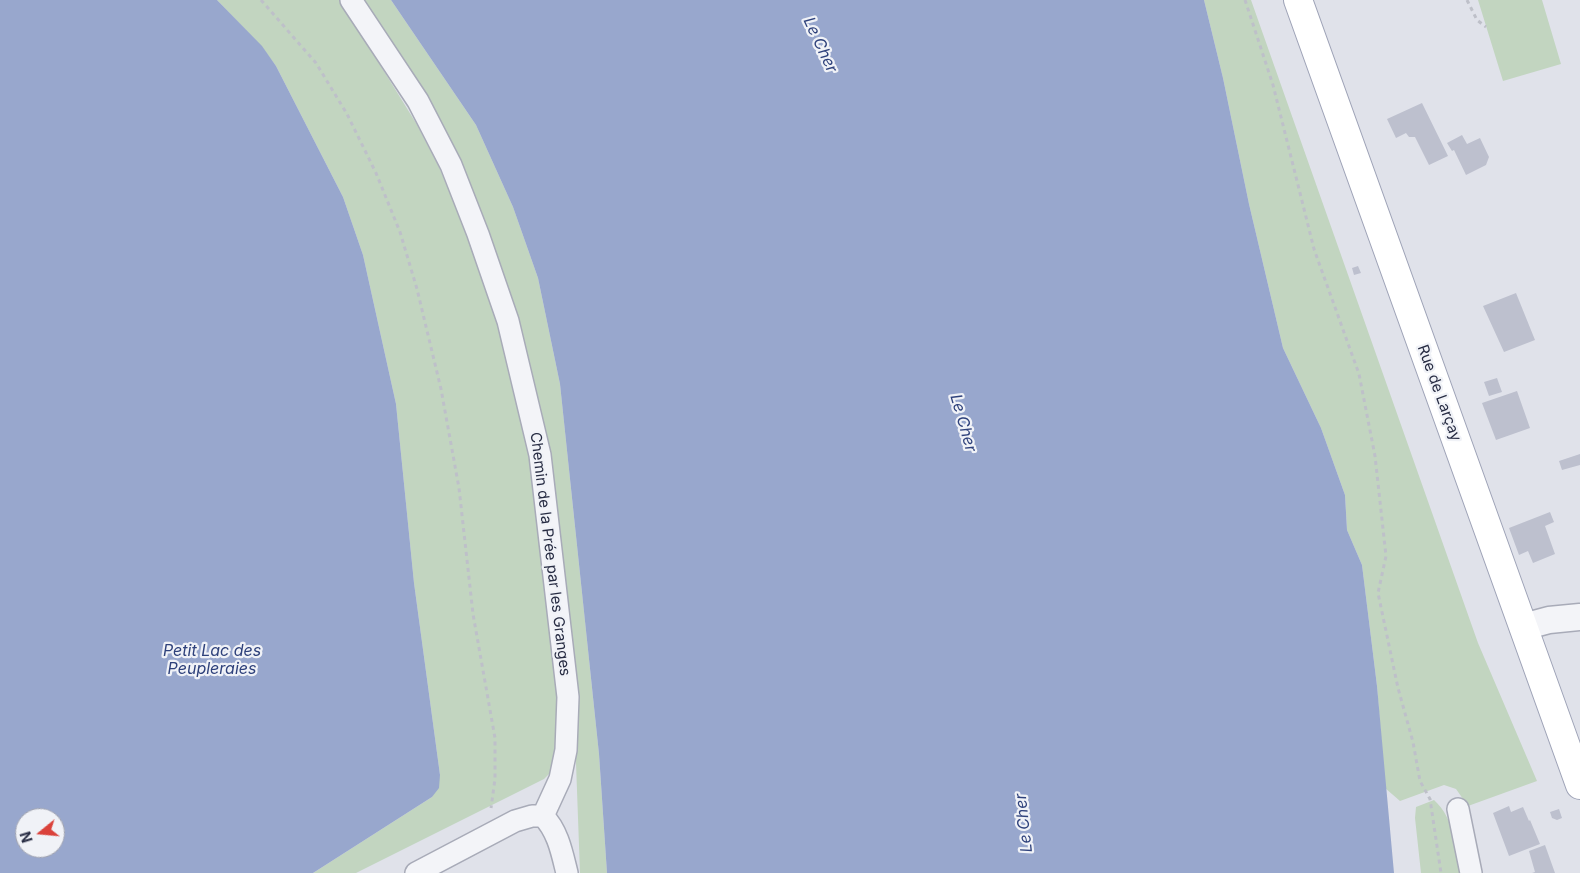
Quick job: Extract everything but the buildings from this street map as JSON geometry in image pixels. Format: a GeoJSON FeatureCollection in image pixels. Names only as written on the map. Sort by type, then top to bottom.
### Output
{"type":"FeatureCollection","features":[{"type":"Feature","properties":{"kind":"main road","name":"Rue de Larçay"},"geometry":{"type":"LineString","coordinates":[[1298,0],[1580,785]]}},
{"type":"Feature","properties":{"kind":"street","name":"Chemin de la Prée par les Granges"},"geometry":{"type":"LineString","coordinates":[[351,0],[418,101],[451,165],[478,234],[508,321],[536,438],[540,456],[568,697],[566,750],[560,779],[543,816]]}},
{"type":"Feature","properties":{"kind":"street"},"geometry":{"type":"LineString","coordinates":[[1523,627],[1549,620],[1580,617]]}},
{"type":"Feature","properties":{"kind":"street"},"geometry":{"type":"LineString","coordinates":[[1458,809],[1471,873]]}},
{"type":"Feature","properties":{"kind":"street"},"geometry":{"type":"LineString","coordinates":[[416,873],[488,833],[532,816],[543,816],[551,824],[559,843],[567,873]]}},
{"type":"Feature","properties":{"kind":"path"},"geometry":{"type":"LineString","coordinates":[[262,0],[316,64],[347,114],[376,173],[400,232],[417,289],[441,389],[459,488],[473,614],[495,738],[495,779],[488,833]]}},
{"type":"Feature","properties":{"kind":"path"},"geometry":{"type":"LineString","coordinates":[[1245,0],[1273,85],[1314,249],[1360,374],[1376,456],[1386,556],[1378,593],[1398,688],[1413,742],[1420,781],[1430,799],[1441,873]]}},
{"type":"Feature","properties":{"kind":"path"},"geometry":{"type":"LineString","coordinates":[[1467,0],[1477,20],[1486,27]]}},
{"type":"Feature","properties":{"kind":"green space"},"geometry":{"type":"Polygon","coordinates":[[[217,0],[340,0],[416,123],[439,167],[460,217],[491,303],[513,378],[532,459],[557,684],[559,749],[551,772],[544,779],[356,873],[313,873],[432,797],[440,775],[414,583],[396,404],[363,255],[343,197],[276,66],[261,46],[217,0]]]}},
{"type":"Feature","properties":{"kind":"green space"},"geometry":{"type":"Polygon","coordinates":[[[362,0],[391,0],[476,125],[513,207],[538,278],[560,384],[599,754],[607,873],[580,873],[576,763],[564,597],[510,301],[362,0]]]}},
{"type":"Feature","properties":{"kind":"green space"},"geometry":{"type":"Polygon","coordinates":[[[1204,0],[1251,0],[1478,643],[1537,781],[1468,806],[1456,789],[1444,785],[1400,801],[1385,788],[1377,686],[1362,565],[1347,530],[1345,495],[1321,428],[1283,348],[1204,0]]]}},
{"type":"Feature","properties":{"kind":"green space"},"geometry":{"type":"Polygon","coordinates":[[[1478,0],[1542,0],[1561,64],[1503,81],[1478,0]]]}},
{"type":"Feature","properties":{"kind":"green space"},"geometry":{"type":"Polygon","coordinates":[[[1434,800],[1441,807],[1450,824],[1460,873],[1421,873],[1415,818],[1416,807],[1434,800]]]}},
{"type":"Feature","properties":{"kind":"water","name":"Petit Lac des Peupleraies"},"geometry":{"type":"Polygon","coordinates":[[[0,0],[217,0],[262,46],[276,66],[343,197],[363,255],[396,404],[414,583],[440,775],[439,788],[432,797],[313,873],[0,873],[0,0]]]}},
{"type":"Feature","properties":{"kind":"water","name":"Le Cher"},"geometry":{"type":"Polygon","coordinates":[[[391,0],[1204,0],[1283,348],[1321,428],[1345,495],[1347,530],[1362,565],[1377,686],[1394,873],[607,873],[599,754],[560,384],[538,278],[513,207],[476,125],[391,0]]]}}]}
